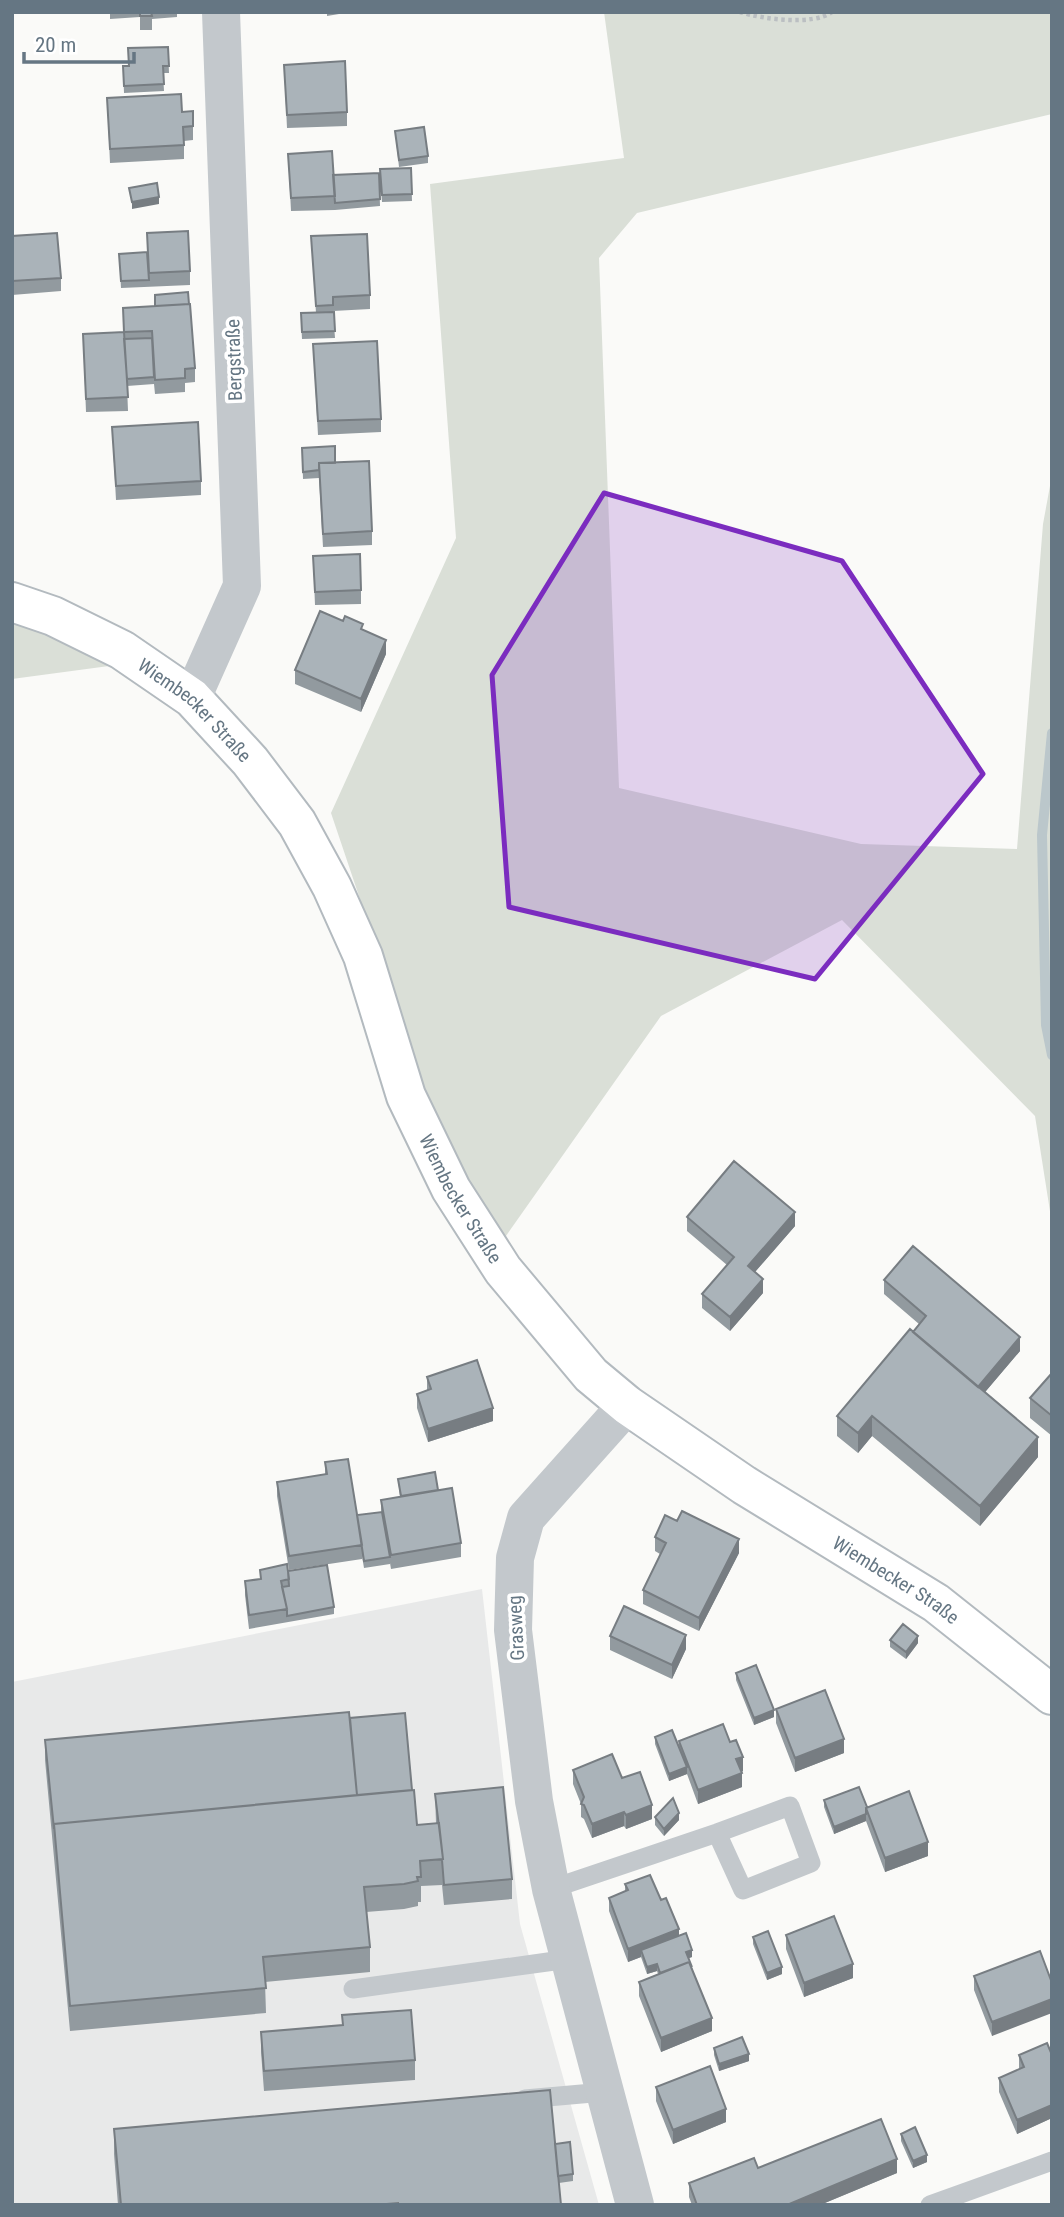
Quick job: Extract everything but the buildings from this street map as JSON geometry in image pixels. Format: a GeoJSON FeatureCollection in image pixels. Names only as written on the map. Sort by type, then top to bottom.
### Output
{"type":"FeatureCollection","features":[{"type":"Feature","properties":{"kind":"street","name":"Bergstraße"},"geometry":{"type":"LineString","coordinates":[[192,698],[242,586],[221,12]]}},
{"type":"Feature","properties":{"kind":"street","name":"Wiembecker Straße"},"geometry":{"type":"LineString","coordinates":[[12,602],[53,616],[122,650],[192,698],[250,761],[298,823],[332,887],[363,956],[406,1096],[451,1189],[478,1234],[512,1282],[591,1375],[627,1405],[744,1485],[936,1603],[1052,1695]]}},
{"type":"Feature","properties":{"kind":"street","name":"Grasweg"},"geometry":{"type":"LineString","coordinates":[[627,1405],[526,1518],[515,1558],[513,1630],[534,1801],[551,1889],[635,2205]]}},
{"type":"Feature","properties":{"kind":"lane"},"geometry":{"type":"LineString","coordinates":[[551,1889],[790,1806],[811,1863],[743,1890],[717,1833]]}},
{"type":"Feature","properties":{"kind":"lane"},"geometry":{"type":"LineString","coordinates":[[352,1989],[569,1959]]}},
{"type":"Feature","properties":{"kind":"lane"},"geometry":{"type":"LineString","coordinates":[[509,2100],[604,2092]]}},
{"type":"Feature","properties":{"kind":"lane"},"geometry":{"type":"LineString","coordinates":[[930,2205],[1052,2161]]}},
{"type":"Feature","properties":{"kind":"path"},"geometry":{"type":"LineString","coordinates":[[740,12],[785,20],[826,17],[832,12]]}},
{"type":"Feature","properties":{"kind":"highlighted area"},"geometry":{"type":"Polygon","coordinates":[[[604,493],[842,561],[983,774],[815,979],[509,907],[492,675],[604,493]]]}},
{"type":"Feature","properties":{"kind":"shaded area"},"geometry":{"type":"Polygon","coordinates":[[[604,12],[1052,12],[1052,114],[637,213],[599,258],[619,788],[861,844],[1017,849],[1043,524],[1052,475],[1052,1224],[1035,1116],[842,920],[661,1016],[501,1243],[458,1167],[424,1089],[331,813],[456,538],[430,184],[624,158],[604,12]]]}},
{"type":"Feature","properties":{"kind":"shaded area"},"geometry":{"type":"Polygon","coordinates":[[[12,620],[43,630],[109,666],[12,679],[12,620]]]}},
{"type":"Feature","properties":{"kind":"shaded area"},"geometry":{"type":"Polygon","coordinates":[[[482,1589],[520,1924],[599,2205],[12,2205],[12,1682],[482,1589]]]}},
{"type":"Feature","properties":{"kind":"waterway"},"geometry":{"type":"LineString","coordinates":[[1052,733],[1042,835],[1046,1025],[1052,1055]]}}]}
